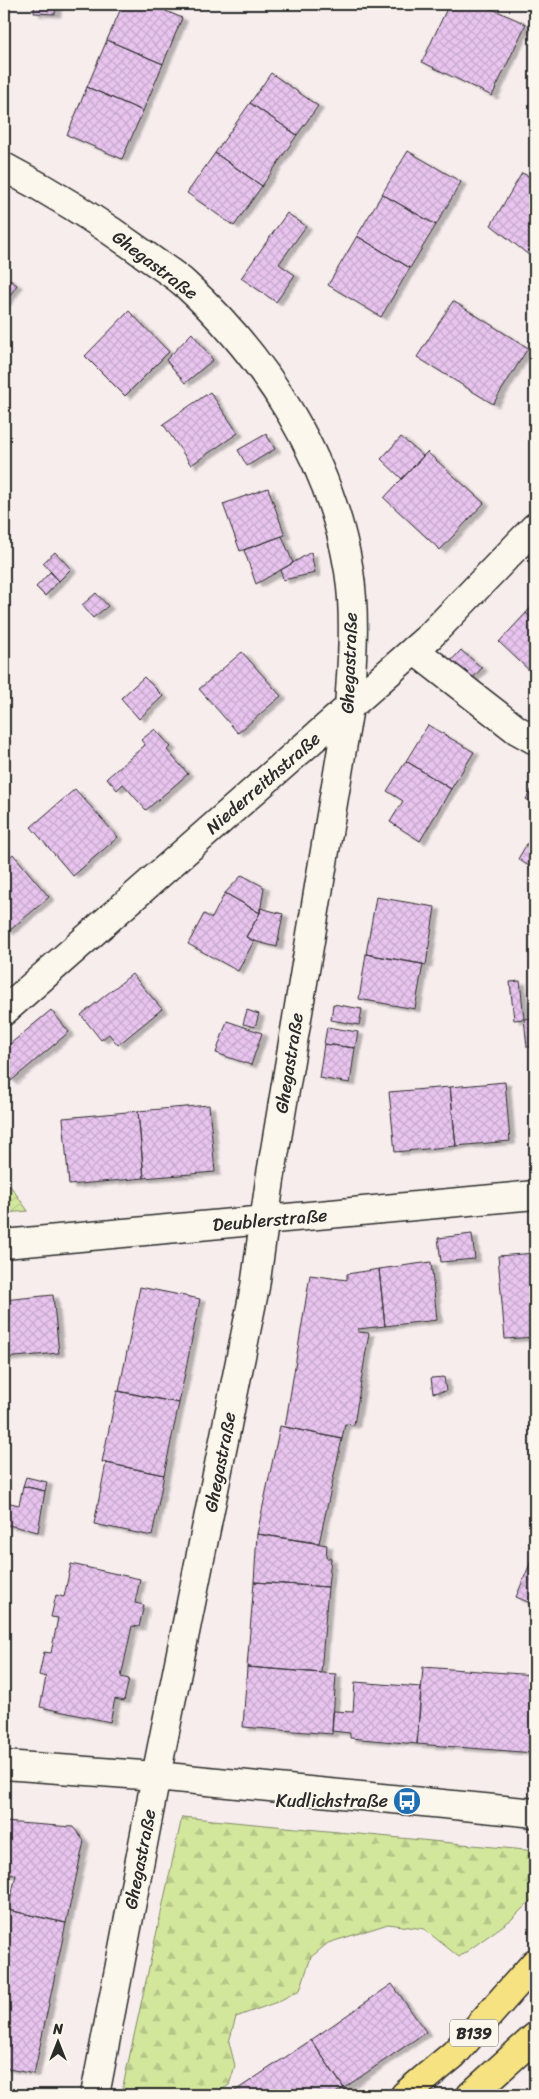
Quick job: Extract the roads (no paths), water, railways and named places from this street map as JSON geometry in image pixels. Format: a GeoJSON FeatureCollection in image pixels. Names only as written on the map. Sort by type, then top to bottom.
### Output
{"type":"FeatureCollection","features":[{"type":"Feature","properties":{"kind":"main road","name":"B139"},"geometry":{"type":"LineString","coordinates":[[405,2095],[454,2054],[535,1963]]}},
{"type":"Feature","properties":{"kind":"main road","name":"B139"},"geometry":{"type":"LineString","coordinates":[[471,2095],[535,2037]]}},
{"type":"Feature","properties":{"kind":"street","name":"Ghegastraße"},"geometry":{"type":"LineString","coordinates":[[4,167],[33,182],[127,241],[184,283],[226,325],[253,358],[276,391],[310,450],[326,486],[338,522],[349,572],[354,634],[349,707],[270,1180],[255,1288],[156,1776],[95,2095]]}},
{"type":"Feature","properties":{"kind":"street","name":"Niederreithstraße"},"geometry":{"type":"LineString","coordinates":[[4,1011],[430,636],[535,527]]}},
{"type":"Feature","properties":{"kind":"street"},"geometry":{"type":"LineString","coordinates":[[414,650],[517,730],[535,740]]}},
{"type":"Feature","properties":{"kind":"street","name":"Deublerstraße"},"geometry":{"type":"LineString","coordinates":[[4,1244],[535,1195]]}},
{"type":"Feature","properties":{"kind":"street"},"geometry":{"type":"LineString","coordinates":[[4,1765],[156,1776],[535,1813]]}},
{"type":"Feature","properties":{"kind":"place","name":"Kudlichstraße"},"geometry":{"type":"Point","coordinates":[407,1801]}}]}
